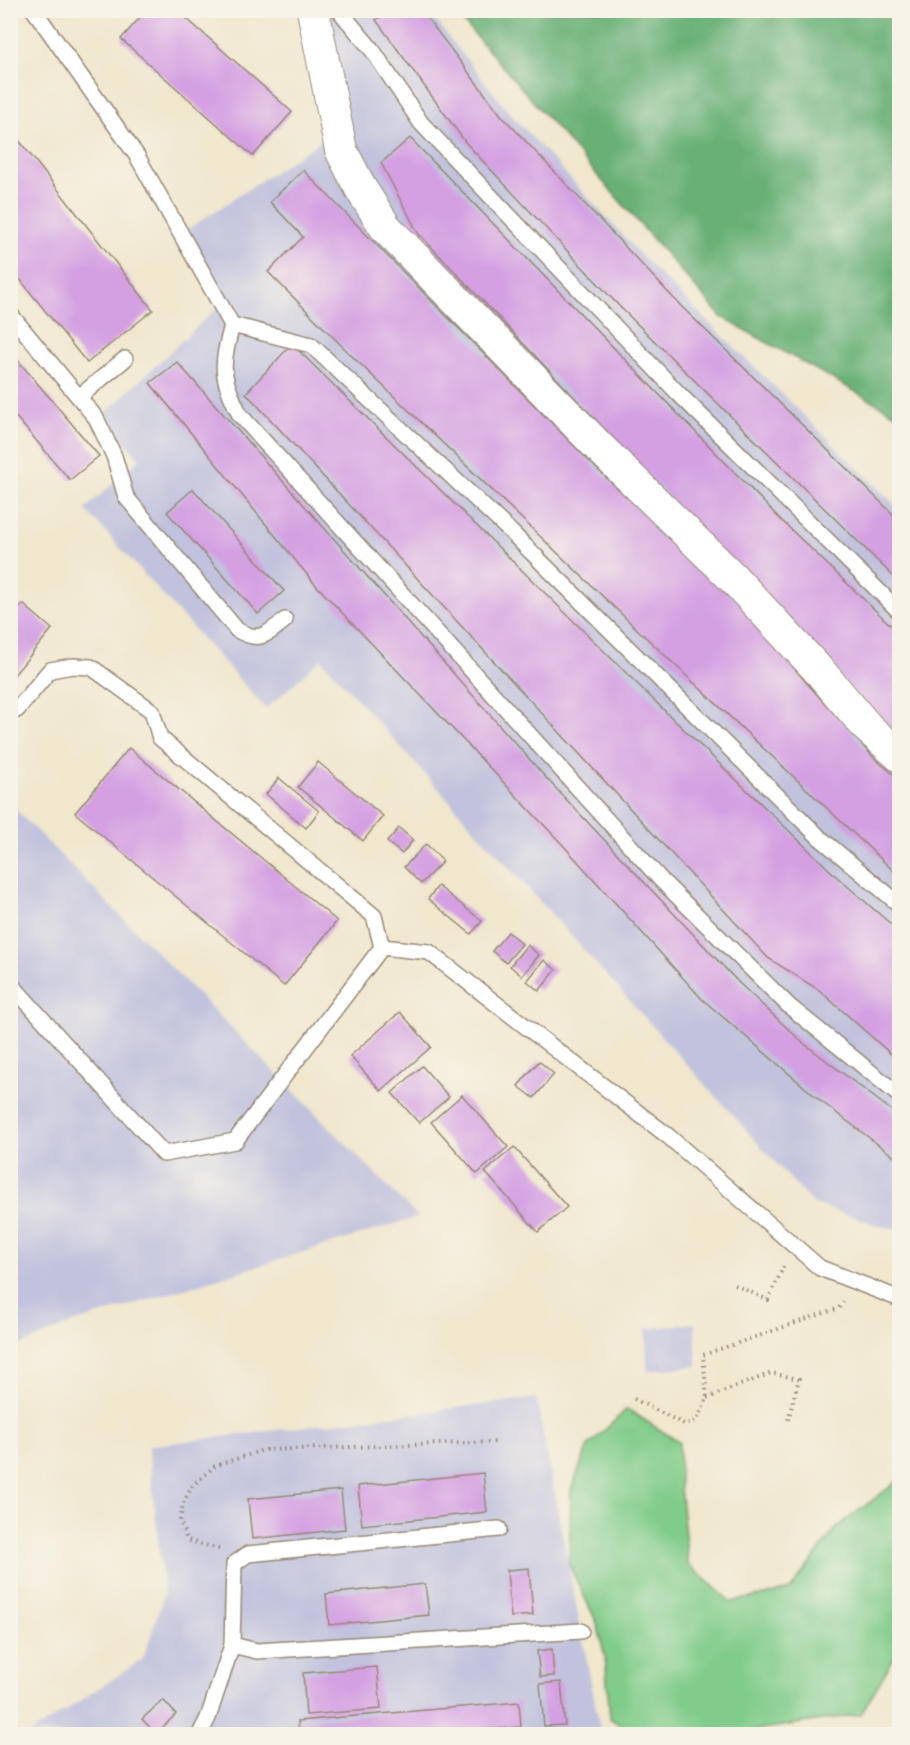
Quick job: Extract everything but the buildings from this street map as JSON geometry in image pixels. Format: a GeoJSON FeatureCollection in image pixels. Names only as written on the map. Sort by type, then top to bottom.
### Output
{"type":"FeatureCollection","features":[{"type":"Feature","properties":{"kind":"street"},"geometry":{"type":"LineString","coordinates":[[313,10],[341,150],[361,189],[386,228],[598,446],[734,579],[822,674],[868,728],[900,756]]}},
{"type":"Feature","properties":{"kind":"lane"},"geometry":{"type":"LineString","coordinates":[[34,10],[137,156],[232,325],[222,363],[228,390],[240,415],[662,881],[789,1006],[900,1096]]}},
{"type":"Feature","properties":{"kind":"lane"},"geometry":{"type":"LineString","coordinates":[[339,10],[373,51],[421,123],[678,393],[900,612]]}},
{"type":"Feature","properties":{"kind":"lane"},"geometry":{"type":"LineString","coordinates":[[10,314],[96,418],[114,456],[126,497],[237,630],[251,638],[265,636],[285,620]]}},
{"type":"Feature","properties":{"kind":"lane"},"geometry":{"type":"LineString","coordinates":[[232,325],[311,345],[511,532],[819,837],[900,905]]}},
{"type":"Feature","properties":{"kind":"lane"},"geometry":{"type":"LineString","coordinates":[[79,397],[125,359]]}},
{"type":"Feature","properties":{"kind":"lane"},"geometry":{"type":"LineString","coordinates":[[17,710],[50,670],[73,666],[91,668],[152,711],[160,738],[374,916],[382,947]]}},
{"type":"Feature","properties":{"kind":"lane"},"geometry":{"type":"LineString","coordinates":[[10,983],[164,1154],[235,1141],[382,947]]}},
{"type":"Feature","properties":{"kind":"lane"},"geometry":{"type":"LineString","coordinates":[[382,947],[429,951],[668,1136],[820,1268],[900,1299]]}},
{"type":"Feature","properties":{"kind":"lane"},"geometry":{"type":"LineString","coordinates":[[200,1734],[208,1718],[232,1645],[234,1564],[248,1554],[499,1529]]}},
{"type":"Feature","properties":{"kind":"lane"},"geometry":{"type":"LineString","coordinates":[[232,1645],[257,1651],[581,1631]]}},
{"type":"Feature","properties":{"kind":"path"},"geometry":{"type":"LineString","coordinates":[[735,1286],[768,1300],[794,1245]]}},
{"type":"Feature","properties":{"kind":"path"},"geometry":{"type":"LineString","coordinates":[[634,1400],[686,1425],[697,1420],[707,1398],[703,1355],[840,1308],[856,1283]]}},
{"type":"Feature","properties":{"kind":"path"},"geometry":{"type":"LineString","coordinates":[[707,1398],[771,1373],[799,1379],[788,1420]]}},
{"type":"Feature","properties":{"kind":"path"},"geometry":{"type":"LineString","coordinates":[[234,1564],[221,1549],[187,1540],[180,1521],[183,1503],[194,1485],[215,1466],[263,1450],[498,1442]]}},
{"type":"Feature","properties":{"kind":"shaded area"},"geometry":{"type":"Polygon","coordinates":[[[322,11],[428,11],[508,111],[649,264],[899,509],[899,1228],[883,1227],[812,1203],[321,659],[266,709],[85,509],[140,459],[101,417],[220,305],[173,239],[330,135],[322,11]]]}},
{"type":"Feature","properties":{"kind":"shaded area"},"geometry":{"type":"Polygon","coordinates":[[[10,804],[418,1217],[73,1323],[11,1349],[10,804]]]}},
{"type":"Feature","properties":{"kind":"shaded area"},"geometry":{"type":"Polygon","coordinates":[[[695,1323],[697,1366],[647,1371],[646,1329],[695,1323]]]}},
{"type":"Feature","properties":{"kind":"shaded area"},"geometry":{"type":"Polygon","coordinates":[[[536,1398],[601,1734],[30,1734],[143,1659],[164,1595],[148,1446],[536,1398]]]}},
{"type":"Feature","properties":{"kind":"green space"},"geometry":{"type":"Polygon","coordinates":[[[454,11],[899,11],[899,416],[721,317],[454,11]]]}},
{"type":"Feature","properties":{"kind":"green space"},"geometry":{"type":"Polygon","coordinates":[[[627,1409],[679,1442],[680,1487],[688,1564],[731,1602],[790,1590],[836,1528],[899,1480],[899,1649],[861,1714],[756,1730],[747,1734],[633,1734],[610,1718],[605,1657],[597,1623],[569,1565],[571,1490],[588,1446],[627,1409]]]}}]}
